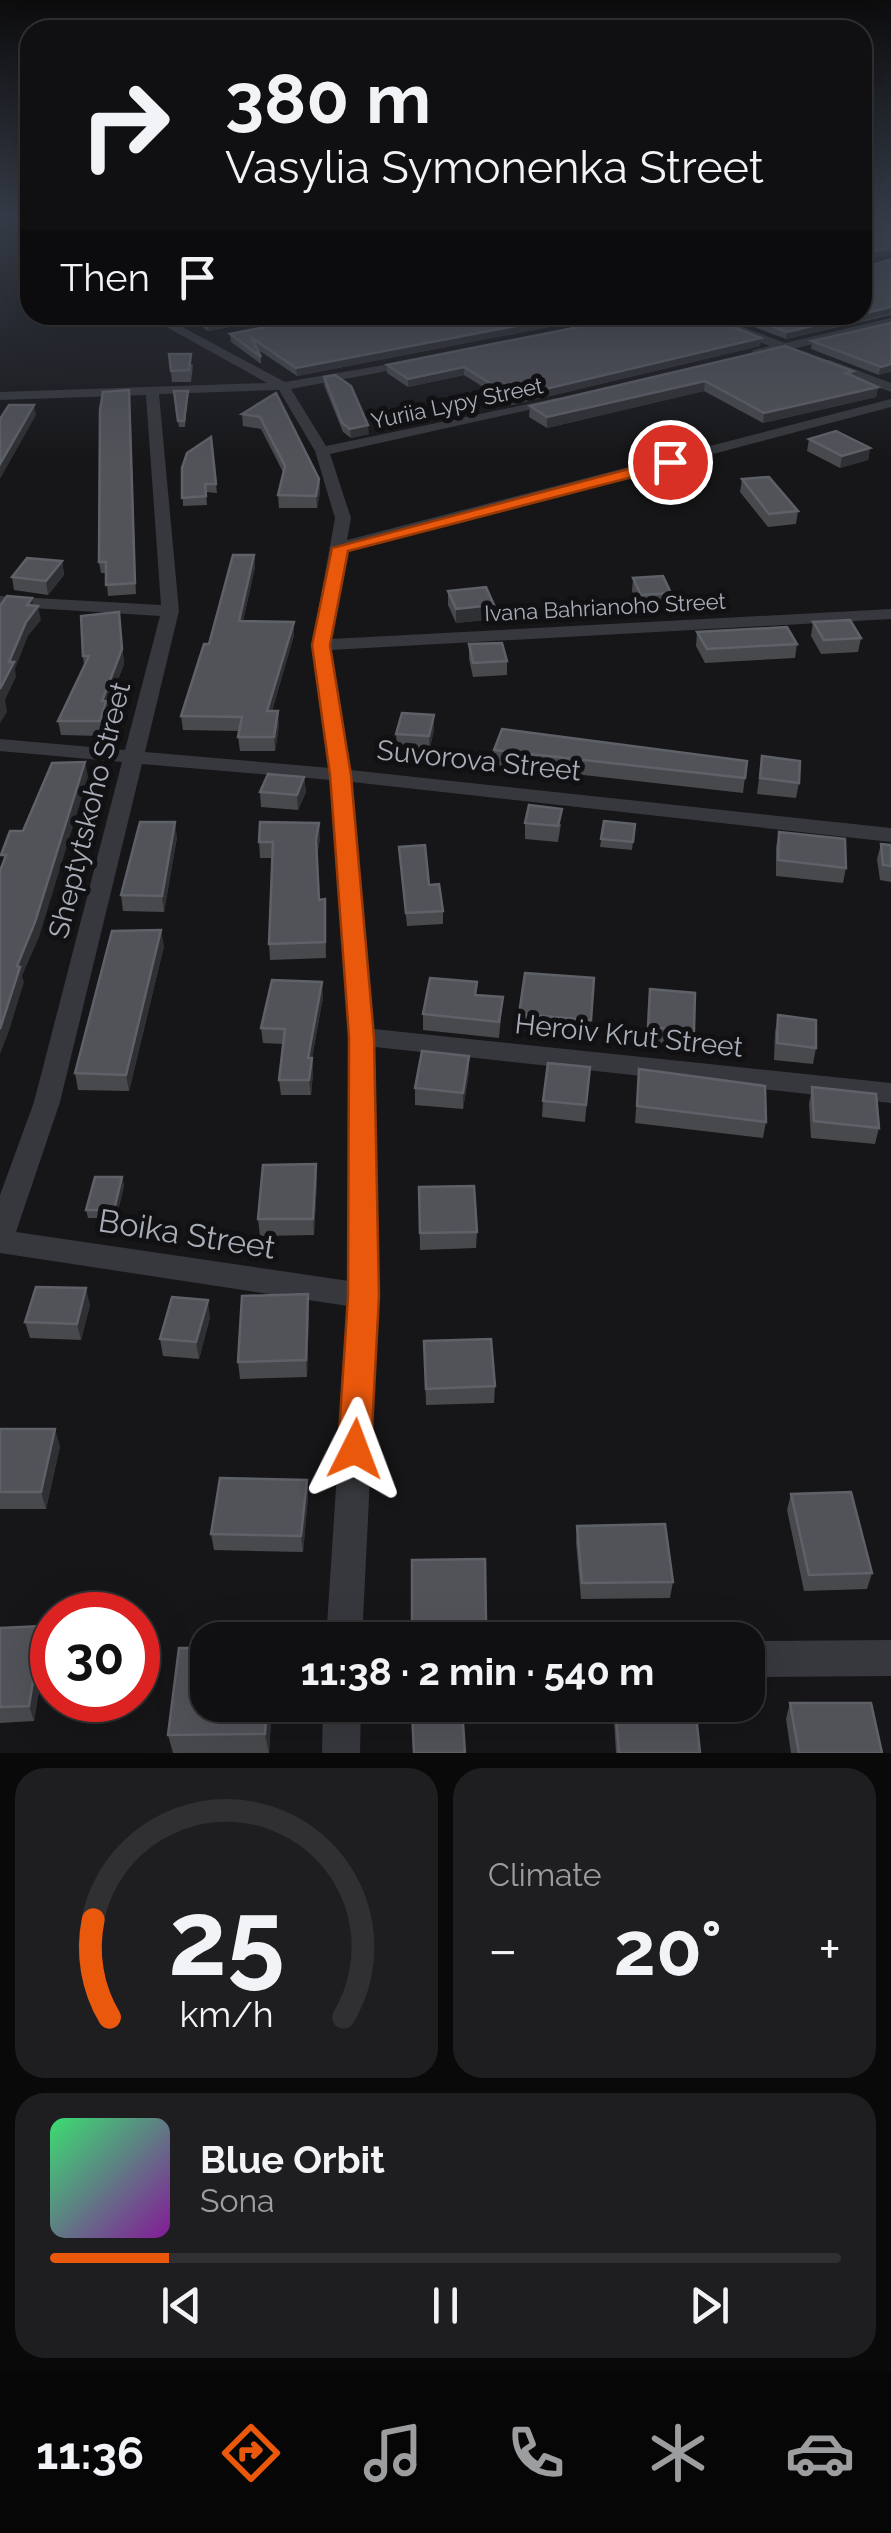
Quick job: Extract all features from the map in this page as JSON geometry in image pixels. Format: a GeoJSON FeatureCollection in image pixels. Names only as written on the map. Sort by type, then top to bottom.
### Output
{"type":"FeatureCollection","features":[{"type":"Feature","properties":{"kind":"street"},"geometry":{"type":"LineString","coordinates":[[746,356],[891,322]]}},
{"type":"Feature","properties":{"kind":"street"},"geometry":{"type":"LineString","coordinates":[[168,325],[284,386],[322,451],[343,518],[321,645],[341,775],[362,1037],[364,1296],[345,1622]]}},
{"type":"Feature","properties":{"kind":"street"},"geometry":{"type":"LineString","coordinates":[[726,325],[891,388]]}},
{"type":"Feature","properties":{"kind":"street"},"geometry":{"type":"LineString","coordinates":[[196,342],[232,335]]}},
{"type":"Feature","properties":{"kind":"street"},"geometry":{"type":"LineString","coordinates":[[2,395],[284,386],[431,359]]}},
{"type":"Feature","properties":{"kind":"street","name":"Sheptytskoho Street"},"geometry":{"type":"LineString","coordinates":[[0,1238],[47,1102],[170,611],[152,390]]}},
{"type":"Feature","properties":{"kind":"street","name":"Yuriia Lypy Street"},"geometry":{"type":"LineString","coordinates":[[322,451],[575,398]]}},
{"type":"Feature","properties":{"kind":"street"},"geometry":{"type":"LineString","coordinates":[[340,548],[891,403]]}},
{"type":"Feature","properties":{"kind":"street"},"geometry":{"type":"LineString","coordinates":[[0,600],[170,611]]}},
{"type":"Feature","properties":{"kind":"street","name":"Ivana Bahrianoho Street"},"geometry":{"type":"LineString","coordinates":[[321,645],[891,614]]}},
{"type":"Feature","properties":{"kind":"street","name":"Suvorova Street"},"geometry":{"type":"LineString","coordinates":[[0,745],[341,775],[891,835]]}},
{"type":"Feature","properties":{"kind":"street","name":"Heroiv Krut Street"},"geometry":{"type":"LineString","coordinates":[[362,1037],[891,1093]]}},
{"type":"Feature","properties":{"kind":"street","name":"Boika Street"},"geometry":{"type":"LineString","coordinates":[[0,1238],[364,1296]]}},
{"type":"Feature","properties":{"kind":"street"},"geometry":{"type":"LineString","coordinates":[[765,1659],[891,1658]]}},
{"type":"Feature","properties":{"kind":"street"},"geometry":{"type":"LineString","coordinates":[[341,1753],[342,1722]]}},
{"type":"Feature","properties":{"kind":"building"},"geometry":{"type":"Polygon","coordinates":[[[872,296],[891,296],[891,307],[872,312],[872,296]]]}},
{"type":"Feature","properties":{"kind":"building"},"geometry":{"type":"Polygon","coordinates":[[[891,323],[891,364],[881,367],[812,341],[891,323]]]}},
{"type":"Feature","properties":{"kind":"building"},"geometry":{"type":"Polygon","coordinates":[[[275,325],[521,325],[296,368],[252,338],[261,357],[230,334],[275,325]]]}},
{"type":"Feature","properties":{"kind":"building"},"geometry":{"type":"Polygon","coordinates":[[[589,325],[728,325],[761,338],[512,397],[464,367],[408,379],[387,365],[589,325]]]}},
{"type":"Feature","properties":{"kind":"building"},"geometry":{"type":"Polygon","coordinates":[[[768,325],[816,325],[787,332],[768,325]]]}},
{"type":"Feature","properties":{"kind":"building"},"geometry":{"type":"Polygon","coordinates":[[[785,346],[853,371],[846,373],[878,387],[764,413],[705,381],[547,417],[530,406],[785,346]]]}},
{"type":"Feature","properties":{"kind":"building"},"geometry":{"type":"Polygon","coordinates":[[[169,354],[191,354],[189,370],[171,371],[169,354]]]}},
{"type":"Feature","properties":{"kind":"building"},"geometry":{"type":"Polygon","coordinates":[[[335,375],[351,386],[368,425],[350,429],[342,423],[324,377],[335,375]]]}},
{"type":"Feature","properties":{"kind":"building"},"geometry":{"type":"Polygon","coordinates":[[[129,390],[135,583],[106,585],[106,562],[99,562],[100,410],[103,392],[129,390]]]}},
{"type":"Feature","properties":{"kind":"building"},"geometry":{"type":"Polygon","coordinates":[[[174,391],[188,391],[184,421],[178,421],[174,391]]]}},
{"type":"Feature","properties":{"kind":"building"},"geometry":{"type":"Polygon","coordinates":[[[276,393],[319,479],[316,496],[278,495],[285,466],[260,417],[242,414],[276,393]]]}},
{"type":"Feature","properties":{"kind":"building"},"geometry":{"type":"Polygon","coordinates":[[[9,405],[34,405],[0,464],[0,419],[9,405]]]}},
{"type":"Feature","properties":{"kind":"building"},"geometry":{"type":"Polygon","coordinates":[[[836,431],[870,448],[842,456],[809,439],[836,431]]]}},
{"type":"Feature","properties":{"kind":"building"},"geometry":{"type":"Polygon","coordinates":[[[211,437],[216,484],[205,484],[206,496],[182,498],[182,468],[187,453],[211,437]]]}},
{"type":"Feature","properties":{"kind":"building"},"geometry":{"type":"Polygon","coordinates":[[[769,477],[798,511],[769,514],[742,479],[769,477]]]}},
{"type":"Feature","properties":{"kind":"building"},"geometry":{"type":"Polygon","coordinates":[[[233,555],[254,555],[239,621],[294,622],[267,711],[278,711],[274,737],[238,737],[242,717],[181,716],[204,644],[209,644],[233,555]]]}},
{"type":"Feature","properties":{"kind":"building"},"geometry":{"type":"Polygon","coordinates":[[[27,558],[62,561],[46,581],[12,577],[27,558]]]}},
{"type":"Feature","properties":{"kind":"building"},"geometry":{"type":"Polygon","coordinates":[[[663,576],[671,593],[641,595],[633,578],[663,576]]]}},
{"type":"Feature","properties":{"kind":"building"},"geometry":{"type":"Polygon","coordinates":[[[486,587],[494,605],[456,609],[448,591],[486,587]]]}},
{"type":"Feature","properties":{"kind":"building"},"geometry":{"type":"Polygon","coordinates":[[[7,596],[32,598],[27,605],[38,606],[26,622],[9,662],[14,662],[0,689],[0,606],[7,596]]]}},
{"type":"Feature","properties":{"kind":"building"},"geometry":{"type":"Polygon","coordinates":[[[119,612],[122,649],[102,701],[106,701],[100,721],[58,721],[89,656],[83,656],[81,616],[119,612]]]}},
{"type":"Feature","properties":{"kind":"building"},"geometry":{"type":"Polygon","coordinates":[[[850,620],[861,638],[824,640],[813,622],[850,620]]]}},
{"type":"Feature","properties":{"kind":"building"},"geometry":{"type":"Polygon","coordinates":[[[787,627],[797,644],[707,649],[697,632],[787,627]]]}},
{"type":"Feature","properties":{"kind":"building"},"geometry":{"type":"Polygon","coordinates":[[[502,643],[507,661],[473,663],[469,644],[502,643]]]}},
{"type":"Feature","properties":{"kind":"building"},"geometry":{"type":"Polygon","coordinates":[[[402,713],[434,715],[429,736],[396,734],[402,713]]]}},
{"type":"Feature","properties":{"kind":"building"},"geometry":{"type":"Polygon","coordinates":[[[502,729],[747,761],[745,778],[494,750],[502,729]]]}},
{"type":"Feature","properties":{"kind":"building"},"geometry":{"type":"Polygon","coordinates":[[[762,756],[800,761],[799,783],[760,778],[762,756]]]}},
{"type":"Feature","properties":{"kind":"building"},"geometry":{"type":"Polygon","coordinates":[[[85,762],[0,1029],[0,871],[6,855],[1,855],[10,831],[23,831],[52,763],[85,762]]]}},
{"type":"Feature","properties":{"kind":"building"},"geometry":{"type":"Polygon","coordinates":[[[268,774],[304,777],[297,795],[260,792],[268,774]]]}},
{"type":"Feature","properties":{"kind":"building"},"geometry":{"type":"Polygon","coordinates":[[[529,805],[562,809],[558,826],[525,823],[529,805]]]}},
{"type":"Feature","properties":{"kind":"building"},"geometry":{"type":"Polygon","coordinates":[[[604,821],[635,824],[633,842],[601,839],[604,821]]]}},
{"type":"Feature","properties":{"kind":"building"},"geometry":{"type":"Polygon","coordinates":[[[140,822],[175,822],[162,896],[121,895],[140,822]]]}},
{"type":"Feature","properties":{"kind":"building"},"geometry":{"type":"Polygon","coordinates":[[[260,822],[319,823],[319,900],[325,899],[325,942],[269,944],[273,842],[259,842],[260,822]]]}},
{"type":"Feature","properties":{"kind":"building"},"geometry":{"type":"Polygon","coordinates":[[[779,832],[845,839],[846,868],[778,860],[779,832]]]}},
{"type":"Feature","properties":{"kind":"building"},"geometry":{"type":"Polygon","coordinates":[[[881,844],[891,845],[891,866],[883,865],[881,844]]]}},
{"type":"Feature","properties":{"kind":"building"},"geometry":{"type":"Polygon","coordinates":[[[425,845],[429,885],[439,884],[443,911],[406,913],[399,847],[425,845]]]}},
{"type":"Feature","properties":{"kind":"building"},"geometry":{"type":"Polygon","coordinates":[[[161,930],[126,1075],[75,1073],[112,931],[161,930]]]}},
{"type":"Feature","properties":{"kind":"building"},"geometry":{"type":"Polygon","coordinates":[[[525,973],[594,978],[591,1020],[519,1014],[525,973]]]}},
{"type":"Feature","properties":{"kind":"building"},"geometry":{"type":"Polygon","coordinates":[[[430,978],[477,982],[475,995],[503,997],[499,1022],[423,1014],[430,978]]]}},
{"type":"Feature","properties":{"kind":"building"},"geometry":{"type":"Polygon","coordinates":[[[272,980],[322,982],[308,1058],[312,1058],[309,1080],[279,1080],[285,1029],[261,1028],[272,980]]]}},
{"type":"Feature","properties":{"kind":"building"},"geometry":{"type":"Polygon","coordinates":[[[650,989],[695,993],[694,1031],[648,1027],[650,989]]]}},
{"type":"Feature","properties":{"kind":"building"},"geometry":{"type":"Polygon","coordinates":[[[778,1015],[816,1020],[816,1048],[777,1043],[778,1015]]]}},
{"type":"Feature","properties":{"kind":"building"},"geometry":{"type":"Polygon","coordinates":[[[422,1051],[469,1056],[463,1093],[415,1088],[422,1051]]]}},
{"type":"Feature","properties":{"kind":"building"},"geometry":{"type":"Polygon","coordinates":[[[548,1063],[590,1067],[586,1105],[543,1101],[548,1063]]]}},
{"type":"Feature","properties":{"kind":"building"},"geometry":{"type":"Polygon","coordinates":[[[639,1069],[765,1086],[766,1122],[637,1106],[639,1069]]]}},
{"type":"Feature","properties":{"kind":"building"},"geometry":{"type":"Polygon","coordinates":[[[812,1087],[876,1094],[879,1128],[814,1121],[812,1087]]]}},
{"type":"Feature","properties":{"kind":"building"},"geometry":{"type":"Polygon","coordinates":[[[316,1164],[313,1219],[258,1219],[263,1165],[316,1164]]]}},
{"type":"Feature","properties":{"kind":"building"},"geometry":{"type":"Polygon","coordinates":[[[95,1177],[122,1177],[114,1210],[86,1210],[95,1177]]]}},
{"type":"Feature","properties":{"kind":"building"},"geometry":{"type":"Polygon","coordinates":[[[474,1186],[477,1232],[420,1233],[419,1187],[474,1186]]]}},
{"type":"Feature","properties":{"kind":"building"},"geometry":{"type":"Polygon","coordinates":[[[36,1287],[86,1288],[77,1324],[25,1322],[36,1287]]]}},
{"type":"Feature","properties":{"kind":"building"},"geometry":{"type":"Polygon","coordinates":[[[308,1294],[306,1360],[238,1362],[242,1296],[308,1294]]]}},
{"type":"Feature","properties":{"kind":"building"},"geometry":{"type":"Polygon","coordinates":[[[172,1297],[208,1300],[196,1342],[160,1339],[172,1297]]]}},
{"type":"Feature","properties":{"kind":"building"},"geometry":{"type":"Polygon","coordinates":[[[491,1339],[495,1386],[426,1389],[424,1341],[491,1339]]]}},
{"type":"Feature","properties":{"kind":"building"},"geometry":{"type":"Polygon","coordinates":[[[0,1429],[55,1429],[41,1492],[0,1492],[0,1429]]]}},
{"type":"Feature","properties":{"kind":"building"},"geometry":{"type":"Polygon","coordinates":[[[220,1478],[307,1480],[301,1536],[211,1534],[220,1478]]]}},
{"type":"Feature","properties":{"kind":"building"},"geometry":{"type":"Polygon","coordinates":[[[851,1492],[872,1573],[809,1575],[791,1494],[851,1492]]]}},
{"type":"Feature","properties":{"kind":"building"},"geometry":{"type":"Polygon","coordinates":[[[665,1524],[673,1582],[582,1583],[577,1526],[665,1524]]]}},
{"type":"Feature","properties":{"kind":"building"},"geometry":{"type":"Polygon","coordinates":[[[485,1559],[486,1621],[412,1622],[412,1560],[485,1559]]]}},
{"type":"Feature","properties":{"kind":"building"},"geometry":{"type":"Polygon","coordinates":[[[30,1627],[29,1706],[0,1707],[0,1628],[30,1627]]]}},
{"type":"Feature","properties":{"kind":"building"},"geometry":{"type":"Polygon","coordinates":[[[179,1648],[190,1648],[190,1722],[266,1722],[265,1734],[168,1735],[179,1648]]]}},
{"type":"Feature","properties":{"kind":"building"},"geometry":{"type":"Polygon","coordinates":[[[790,1703],[871,1703],[882,1753],[799,1753],[790,1703]]]}},
{"type":"Feature","properties":{"kind":"building"},"geometry":{"type":"Polygon","coordinates":[[[412,1722],[463,1722],[465,1753],[414,1753],[412,1722]]]}},
{"type":"Feature","properties":{"kind":"building"},"geometry":{"type":"Polygon","coordinates":[[[616,1722],[697,1722],[700,1753],[619,1753],[616,1722]]]}},
{"type":"Feature","properties":{"kind":"route"},"geometry":{"type":"LineString","coordinates":[[355,1449],[364,1296],[362,1037],[341,775],[321,645],[340,548],[670,462]]}}]}
